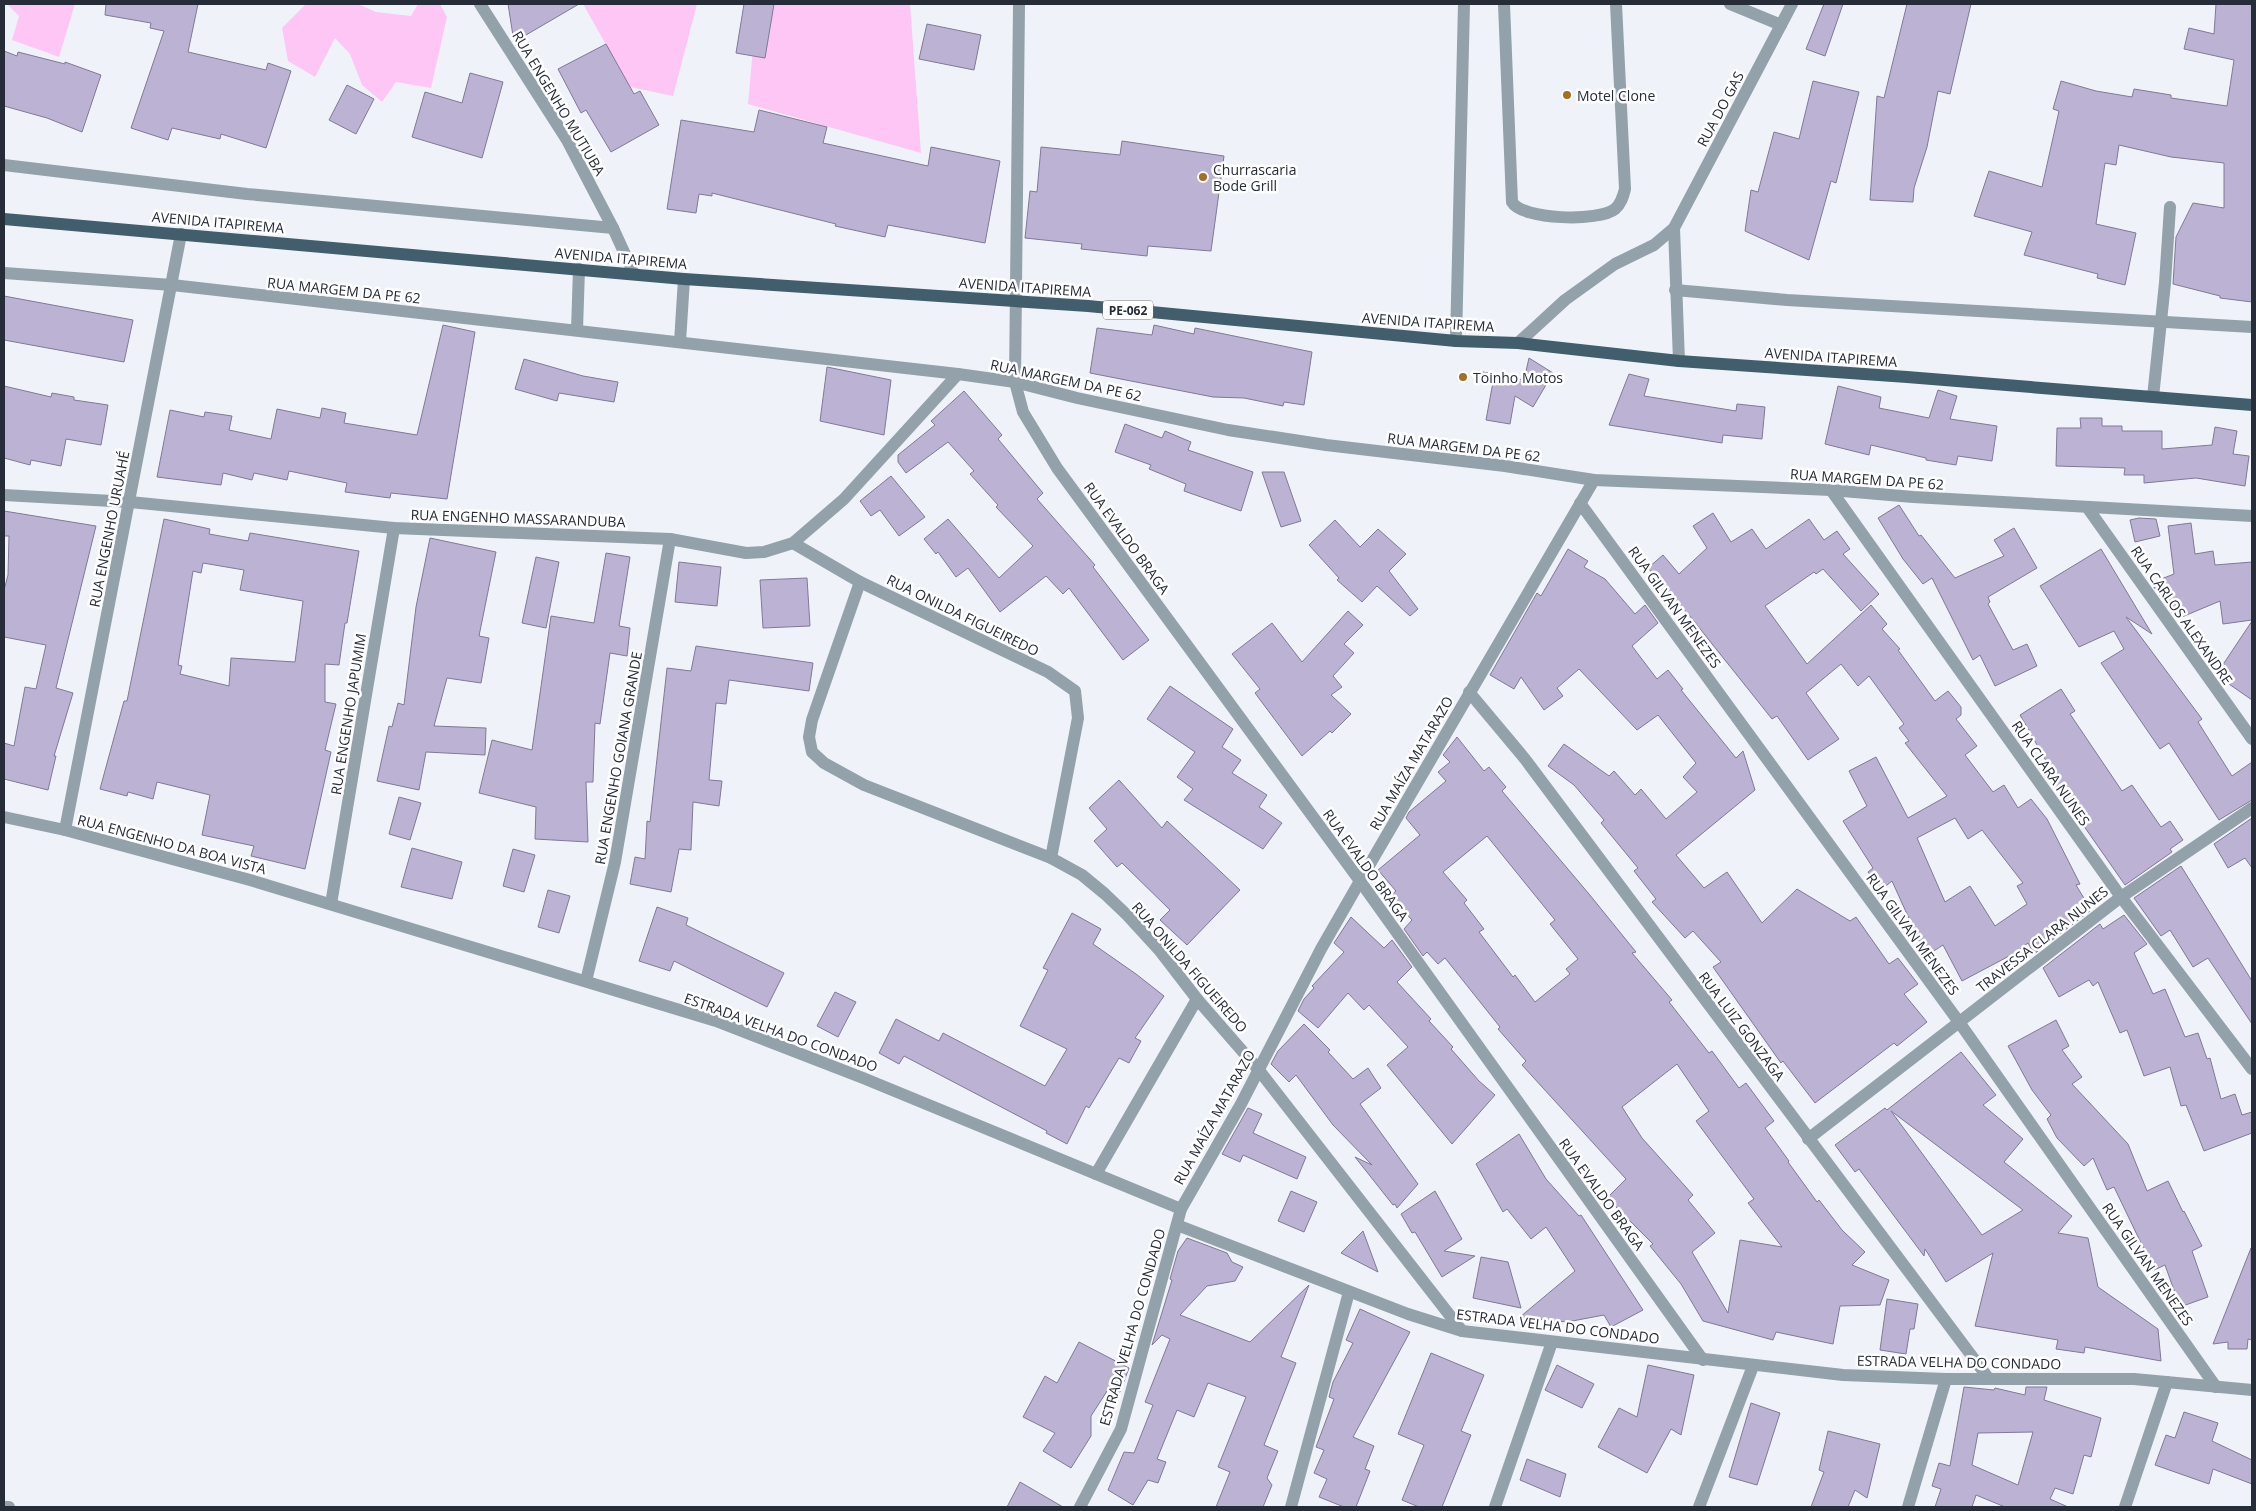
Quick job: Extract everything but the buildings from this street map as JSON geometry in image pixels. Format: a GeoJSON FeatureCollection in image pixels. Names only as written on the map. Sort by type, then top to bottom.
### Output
{"type":"FeatureCollection","features":[{"type":"Feature","properties":{"kind":"main road","name":"AVENIDA ITAPIREMA"},"geometry":{"type":"LineString","coordinates":[[4,219],[634,274],[1088,306],[1456,341],[1518,343],[1679,361],[1907,377],[2252,405]]}},
{"type":"Feature","properties":{"kind":"street","name":"RUA ENGENHO MUTIUBA"},"geometry":{"type":"LineString","coordinates":[[480,4],[567,140],[613,228],[634,274]]}},
{"type":"Feature","properties":{"kind":"street","name":"RUA EVALDO BRAGA"},"geometry":{"type":"LineString","coordinates":[[1019,4],[1014,382],[1023,412],[1057,468],[1360,881],[1703,1360]]}},
{"type":"Feature","properties":{"kind":"street"},"geometry":{"type":"LineString","coordinates":[[1456,341],[1464,4]]}},
{"type":"Feature","properties":{"kind":"street"},"geometry":{"type":"LineString","coordinates":[[1504,4],[1512,202],[1518,208],[1531,214],[1590,218],[1604,215],[1614,210],[1623,198],[1625,189],[1616,4]]}},
{"type":"Feature","properties":{"kind":"street"},"geometry":{"type":"LineString","coordinates":[[1730,4],[1781,25]]}},
{"type":"Feature","properties":{"kind":"street","name":"RUA DO GAS"},"geometry":{"type":"LineString","coordinates":[[1518,343],[1565,300],[1615,264],[1654,245],[1674,228],[1792,4]]}},
{"type":"Feature","properties":{"kind":"street"},"geometry":{"type":"LineString","coordinates":[[4,165],[247,194],[613,228]]}},
{"type":"Feature","properties":{"kind":"street"},"geometry":{"type":"LineString","coordinates":[[2152,397],[2165,283],[2170,207]]}},
{"type":"Feature","properties":{"kind":"street","name":"RUA DO GAS"},"geometry":{"type":"LineString","coordinates":[[1674,228],[1679,361]]}},
{"type":"Feature","properties":{"kind":"street","name":"RUA ENGENHO URUAHÉ"},"geometry":{"type":"LineString","coordinates":[[65,830],[182,234]]}},
{"type":"Feature","properties":{"kind":"street"},"geometry":{"type":"LineString","coordinates":[[577,330],[579,269]]}},
{"type":"Feature","properties":{"kind":"street","name":"RUA MARGEM DA PE 62"},"geometry":{"type":"LineString","coordinates":[[4,274],[172,285],[958,374],[1014,382],[1077,398],[1228,430],[1326,445],[1505,466],[1594,480],[1831,490],[2252,516]]}},
{"type":"Feature","properties":{"kind":"street"},"geometry":{"type":"LineString","coordinates":[[680,342],[684,278]]}},
{"type":"Feature","properties":{"kind":"street"},"geometry":{"type":"LineString","coordinates":[[1675,290],[1787,300],[2252,327]]}},
{"type":"Feature","properties":{"kind":"street","name":"RUA ENGENHO MASSARANDUBA"},"geometry":{"type":"LineString","coordinates":[[4,495],[130,502],[394,528],[670,539],[746,553],[764,552],[793,543],[844,499],[958,374]]}},
{"type":"Feature","properties":{"kind":"street","name":"RUA MAÍZA MATARAZO"},"geometry":{"type":"LineString","coordinates":[[1177,1224],[1182,1209],[1241,1104],[1360,881],[1594,480]]}},
{"type":"Feature","properties":{"kind":"street","name":"RUA CLARA NUNES"},"geometry":{"type":"LineString","coordinates":[[1831,490],[2121,897],[2252,1069]]}},
{"type":"Feature","properties":{"kind":"street","name":"RUA GILVAN MENEZES"},"geometry":{"type":"LineString","coordinates":[[1580,503],[1959,1022],[2216,1387]]}},
{"type":"Feature","properties":{"kind":"street","name":"RUA CARLOS ALEXANDRE"},"geometry":{"type":"LineString","coordinates":[[2087,507],[2252,739]]}},
{"type":"Feature","properties":{"kind":"street","name":"RUA ENGENHO JAPUMIM"},"geometry":{"type":"LineString","coordinates":[[331,904],[394,528]]}},
{"type":"Feature","properties":{"kind":"street","name":"RUA ENGENHO GOIANA GRANDE"},"geometry":{"type":"LineString","coordinates":[[586,981],[617,853],[670,539]]}},
{"type":"Feature","properties":{"kind":"street","name":"RUA ONILDA FIGUEIREDO"},"geometry":{"type":"LineString","coordinates":[[793,543],[860,582],[1048,672],[1075,691],[1078,718],[1051,858],[1082,876],[1127,915],[1160,951],[1197,999],[1258,1069],[1462,1331]]}},
{"type":"Feature","properties":{"kind":"street"},"geometry":{"type":"LineString","coordinates":[[860,582],[812,720],[809,737],[812,752],[824,763],[864,785],[1051,858]]}},
{"type":"Feature","properties":{"kind":"street","name":"RUA LUIZ GONZAGA"},"geometry":{"type":"LineString","coordinates":[[1469,692],[1525,760],[1989,1379]]}},
{"type":"Feature","properties":{"kind":"street","name":"TRAVESSA CLARA NUNES"},"geometry":{"type":"LineString","coordinates":[[1808,1139],[2121,897],[2252,808]]}},
{"type":"Feature","properties":{"kind":"street","name":"RUA ENGENHO DA BOA VISTA"},"geometry":{"type":"LineString","coordinates":[[4,817],[65,830],[331,904]]}},
{"type":"Feature","properties":{"kind":"street","name":"ESTRADA VELHA DO CONDADO"},"geometry":{"type":"LineString","coordinates":[[331,904],[716,1021],[789,1048],[1182,1209]]}},
{"type":"Feature","properties":{"kind":"street"},"geometry":{"type":"LineString","coordinates":[[1096,1174],[1197,999]]}},
{"type":"Feature","properties":{"kind":"street","name":"ESTRADA VELHA DO CONDADO"},"geometry":{"type":"LineString","coordinates":[[1080,1507],[1120,1429],[1177,1224],[1436,1325],[1462,1331],[1842,1375],[1946,1379],[2079,1378],[2167,1382],[2252,1390]]}},
{"type":"Feature","properties":{"kind":"street"},"geometry":{"type":"LineString","coordinates":[[1290,1507],[1349,1292]]}},
{"type":"Feature","properties":{"kind":"street"},"geometry":{"type":"LineString","coordinates":[[1495,1507],[1552,1342]]}},
{"type":"Feature","properties":{"kind":"street"},"geometry":{"type":"LineString","coordinates":[[1699,1507],[1753,1366]]}},
{"type":"Feature","properties":{"kind":"street"},"geometry":{"type":"LineString","coordinates":[[1908,1507],[1946,1379]]}},
{"type":"Feature","properties":{"kind":"street"},"geometry":{"type":"LineString","coordinates":[[2125,1507],[2167,1382]]}},
{"type":"Feature","properties":{"kind":"street"},"geometry":{"type":"LineString","coordinates":[[4,1507],[9,1507]]}},
{"type":"Feature","properties":{"kind":"shaded area"},"geometry":{"type":"Polygon","coordinates":[[[7,4],[75,4],[59,57],[12,40],[19,16],[7,4]]]}},
{"type":"Feature","properties":{"kind":"shaded area"},"geometry":{"type":"Polygon","coordinates":[[[306,4],[358,4],[376,12],[411,16],[418,4],[440,4],[447,17],[431,88],[396,82],[382,102],[362,85],[350,54],[335,38],[315,77],[288,61],[282,28],[306,4]]]}},
{"type":"Feature","properties":{"kind":"shaded area"},"geometry":{"type":"Polygon","coordinates":[[[583,4],[697,4],[673,96],[630,87],[583,4]]]}},
{"type":"Feature","properties":{"kind":"shaded area"},"geometry":{"type":"Polygon","coordinates":[[[757,4],[910,4],[921,153],[748,104],[757,4]]]}},
{"type":"Feature","properties":{"kind":"place","name":"Motel Clone"},"geometry":{"type":"Point","coordinates":[1567,95]}},
{"type":"Feature","properties":{"kind":"place","name":"Churrascaria Bode Grill"},"geometry":{"type":"Point","coordinates":[1203,177]}},
{"type":"Feature","properties":{"kind":"place","name":"Toinho Motos"},"geometry":{"type":"Point","coordinates":[1463,377]}}]}
